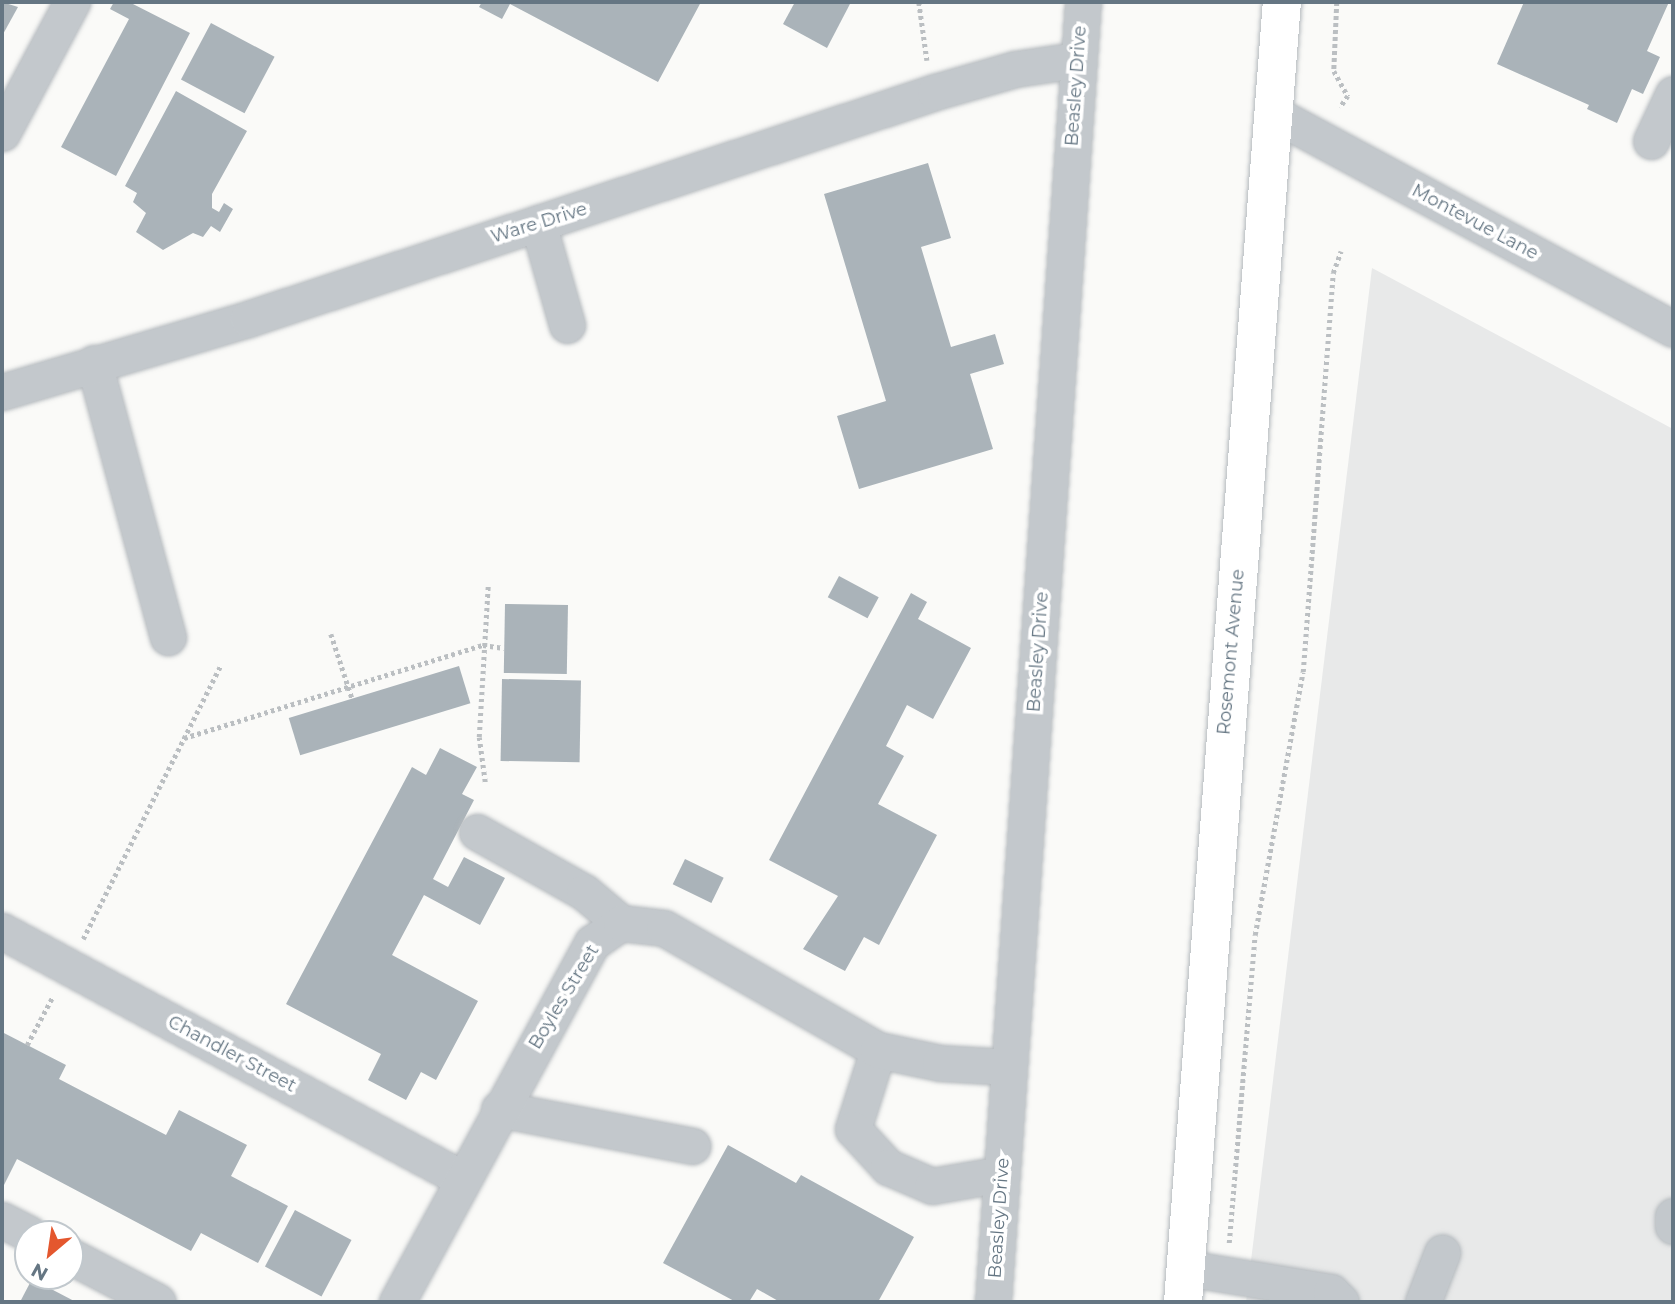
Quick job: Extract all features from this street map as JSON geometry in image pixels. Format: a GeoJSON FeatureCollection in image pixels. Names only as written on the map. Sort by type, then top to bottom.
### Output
{"type":"FeatureCollection","features":[{"type":"Feature","properties":{"kind":"main road","name":"Rosemont Avenue"},"geometry":{"type":"LineString","coordinates":[[1184,1285],[1216,826],[1276,115],[1282,2]]}},
{"type":"Feature","properties":{"kind":"street"},"geometry":{"type":"LineString","coordinates":[[2,133],[72,2]]}},
{"type":"Feature","properties":{"kind":"street","name":"Beasley Drive"},"geometry":{"type":"LineString","coordinates":[[993,1302],[1083,2]]}},
{"type":"Feature","properties":{"kind":"street","name":"Ware Drive"},"geometry":{"type":"LineString","coordinates":[[2,392],[248,319],[935,92],[1014,69],[1077,60]]}},
{"type":"Feature","properties":{"kind":"street"},"geometry":{"type":"LineString","coordinates":[[1651,141],[1673,94]]}},
{"type":"Feature","properties":{"kind":"street","name":"Montevue Lane"},"geometry":{"type":"LineString","coordinates":[[1276,115],[1673,329]]}},
{"type":"Feature","properties":{"kind":"street"},"geometry":{"type":"LineString","coordinates":[[538,223],[568,325]]}},
{"type":"Feature","properties":{"kind":"street"},"geometry":{"type":"LineString","coordinates":[[94,363],[169,637]]}},
{"type":"Feature","properties":{"kind":"street"},"geometry":{"type":"LineString","coordinates":[[477,832],[584,892],[621,923],[664,928],[877,1050],[940,1063],[1008,1067]]}},
{"type":"Feature","properties":{"kind":"street","name":"Boyles Street"},"geometry":{"type":"LineString","coordinates":[[397,1302],[461,1178],[592,943],[621,923]]}},
{"type":"Feature","properties":{"kind":"street","name":"Chandler Street"},"geometry":{"type":"LineString","coordinates":[[2,931],[461,1178]]}},
{"type":"Feature","properties":{"kind":"street"},"geometry":{"type":"LineString","coordinates":[[877,1050],[853,1129],[888,1167],[932,1186],[1002,1174]]}},
{"type":"Feature","properties":{"kind":"street"},"geometry":{"type":"LineString","coordinates":[[499,1109],[693,1146]]}},
{"type":"Feature","properties":{"kind":"street"},"geometry":{"type":"LineString","coordinates":[[1673,1216],[1673,1226]]}},
{"type":"Feature","properties":{"kind":"street"},"geometry":{"type":"LineString","coordinates":[[1423,1302],[1443,1253]]}},
{"type":"Feature","properties":{"kind":"street"},"geometry":{"type":"LineString","coordinates":[[84,1263],[158,1302]]}},
{"type":"Feature","properties":{"kind":"street"},"geometry":{"type":"LineString","coordinates":[[1184,1285],[1331,1292],[1341,1302]]}},
{"type":"Feature","properties":{"kind":"path"},"geometry":{"type":"LineString","coordinates":[[919,2],[929,72]]}},
{"type":"Feature","properties":{"kind":"path"},"geometry":{"type":"LineString","coordinates":[[1337,2],[1334,71],[1348,96],[1340,108]]}},
{"type":"Feature","properties":{"kind":"path"},"geometry":{"type":"LineString","coordinates":[[1228,1250],[1255,935],[1303,672],[1333,274],[1341,251]]}},
{"type":"Feature","properties":{"kind":"path"},"geometry":{"type":"LineString","coordinates":[[485,782],[479,737],[488,584]]}},
{"type":"Feature","properties":{"kind":"path"},"geometry":{"type":"LineString","coordinates":[[331,634],[352,698]]}},
{"type":"Feature","properties":{"kind":"path"},"geometry":{"type":"LineString","coordinates":[[184,738],[483,645],[504,648]]}},
{"type":"Feature","properties":{"kind":"path"},"geometry":{"type":"LineString","coordinates":[[80,947],[221,665]]}},
{"type":"Feature","properties":{"kind":"path"},"geometry":{"type":"LineString","coordinates":[[27,1045],[55,993]]}},
{"type":"Feature","properties":{"kind":"shaded area"},"geometry":{"type":"Polygon","coordinates":[[[1372,268],[1673,429],[1673,1302],[1246,1302],[1372,268]]]}},
{"type":"Feature","properties":{"kind":"building"},"geometry":{"type":"Polygon","coordinates":[[[2,2],[18,7],[2,36],[2,2]]]}},
{"type":"Feature","properties":{"kind":"building"},"geometry":{"type":"Polygon","coordinates":[[[114,2],[129,2],[190,33],[116,176],[61,147],[129,19],[110,9],[114,2]]]}},
{"type":"Feature","properties":{"kind":"building"},"geometry":{"type":"Polygon","coordinates":[[[482,2],[701,2],[658,82],[510,4],[502,19],[479,7],[482,2]]]}},
{"type":"Feature","properties":{"kind":"building"},"geometry":{"type":"Polygon","coordinates":[[[795,2],[851,2],[827,48],[783,24],[795,2]]]}},
{"type":"Feature","properties":{"kind":"building"},"geometry":{"type":"Polygon","coordinates":[[[1524,2],[1669,2],[1647,51],[1660,57],[1643,94],[1632,89],[1617,123],[1587,109],[1589,105],[1497,64],[1524,2]]]}},
{"type":"Feature","properties":{"kind":"building"},"geometry":{"type":"Polygon","coordinates":[[[211,23],[275,57],[245,113],[181,80],[211,23]]]}},
{"type":"Feature","properties":{"kind":"building"},"geometry":{"type":"Polygon","coordinates":[[[176,91],[247,131],[212,194],[212,208],[219,212],[224,203],[233,209],[220,232],[211,226],[203,237],[193,233],[163,250],[136,232],[146,213],[133,202],[137,193],[125,186],[176,91]]]}},
{"type":"Feature","properties":{"kind":"building"},"geometry":{"type":"Polygon","coordinates":[[[928,163],[951,238],[921,247],[951,347],[995,334],[1004,364],[970,374],[993,449],[859,489],[837,416],[886,401],[824,194],[928,163]]]}},
{"type":"Feature","properties":{"kind":"building"},"geometry":{"type":"Polygon","coordinates":[[[839,576],[879,597],[867,618],[828,597],[839,576]]]}},
{"type":"Feature","properties":{"kind":"building"},"geometry":{"type":"Polygon","coordinates":[[[911,593],[927,602],[918,619],[971,648],[933,719],[907,705],[886,746],[904,756],[878,804],[937,835],[879,945],[864,937],[845,971],[803,949],[838,896],[769,860],[911,593]]]}},
{"type":"Feature","properties":{"kind":"building"},"geometry":{"type":"Polygon","coordinates":[[[505,604],[568,605],[567,674],[504,673],[505,604]]]}},
{"type":"Feature","properties":{"kind":"building"},"geometry":{"type":"Polygon","coordinates":[[[459,666],[470,703],[300,755],[289,718],[459,666]]]}},
{"type":"Feature","properties":{"kind":"building"},"geometry":{"type":"Polygon","coordinates":[[[502,679],[581,680],[580,762],[501,761],[502,679]]]}},
{"type":"Feature","properties":{"kind":"building"},"geometry":{"type":"Polygon","coordinates":[[[440,748],[477,767],[462,794],[474,800],[433,879],[448,887],[464,857],[505,878],[480,925],[424,895],[392,955],[478,1001],[436,1080],[421,1072],[406,1100],[368,1080],[381,1054],[286,1004],[412,767],[426,775],[440,748]]]}},
{"type":"Feature","properties":{"kind":"building"},"geometry":{"type":"Polygon","coordinates":[[[685,859],[724,878],[711,903],[673,884],[685,859]]]}},
{"type":"Feature","properties":{"kind":"building"},"geometry":{"type":"Polygon","coordinates":[[[2,1032],[66,1065],[59,1079],[166,1135],[179,1110],[247,1145],[231,1176],[288,1206],[258,1263],[201,1233],[191,1251],[17,1159],[2,1189],[2,1032]]]}},
{"type":"Feature","properties":{"kind":"building"},"geometry":{"type":"Polygon","coordinates":[[[728,1145],[796,1183],[801,1175],[914,1237],[878,1302],[780,1302],[757,1289],[749,1302],[736,1302],[663,1263],[728,1145]]]}},
{"type":"Feature","properties":{"kind":"building"},"geometry":{"type":"Polygon","coordinates":[[[295,1210],[352,1240],[321,1297],[265,1267],[295,1210]]]}},
{"type":"Feature","properties":{"kind":"building"},"geometry":{"type":"Polygon","coordinates":[[[26,1290],[53,1290],[76,1302],[20,1302],[26,1290]]]}}]}
